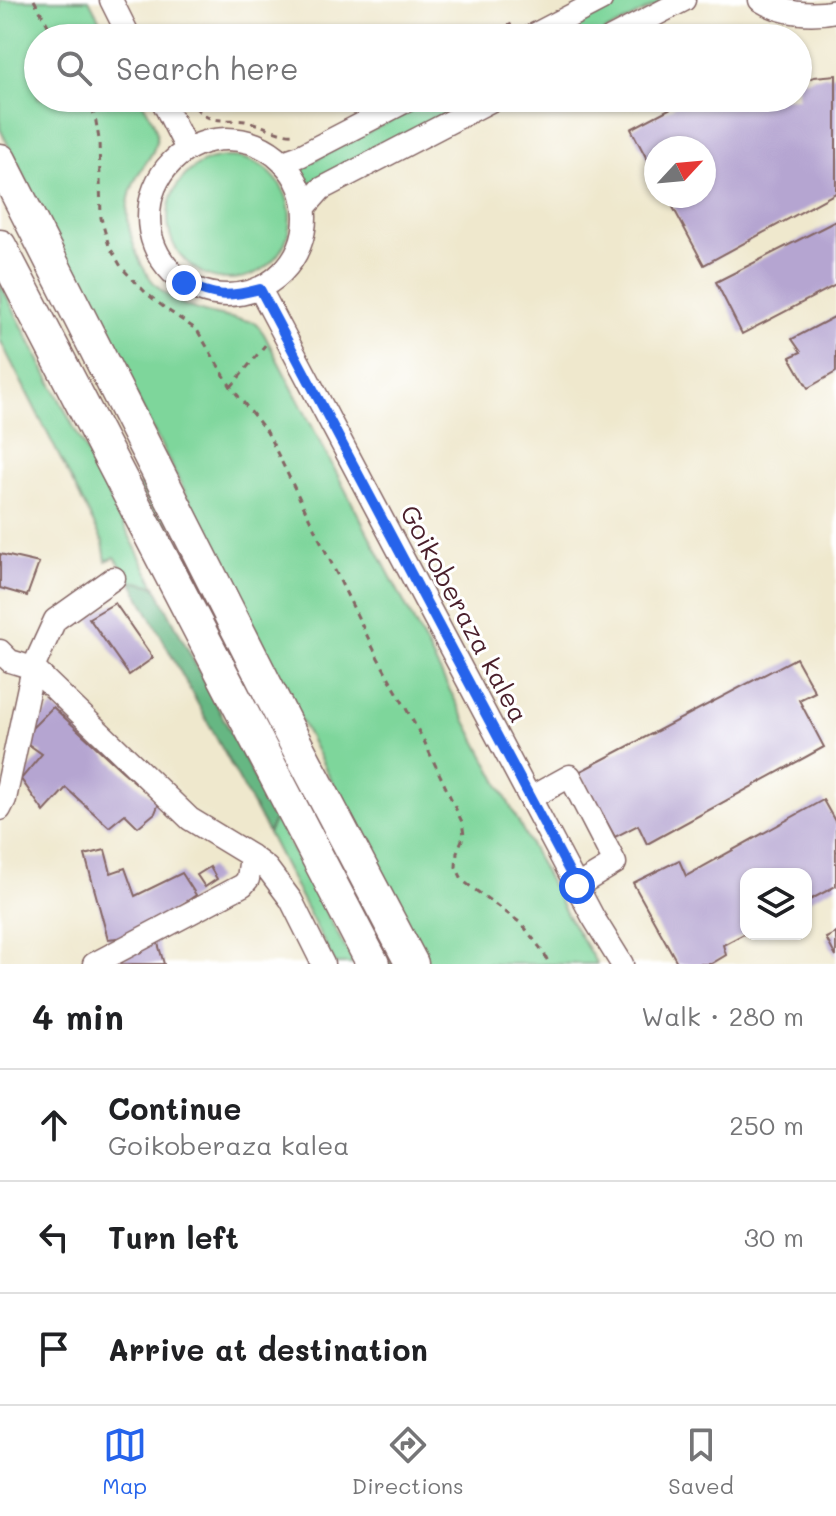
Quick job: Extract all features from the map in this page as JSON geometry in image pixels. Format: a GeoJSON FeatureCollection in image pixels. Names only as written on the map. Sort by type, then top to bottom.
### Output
{"type":"FeatureCollection","features":[{"type":"Feature","properties":{"kind":"highway"},"geometry":{"type":"LineString","coordinates":[[0,160],[286,725],[412,964]]}},
{"type":"Feature","properties":{"kind":"highway"},"geometry":{"type":"LineString","coordinates":[[0,246],[373,964]]}},
{"type":"Feature","properties":{"kind":"street"},"geometry":{"type":"LineString","coordinates":[[111,0],[123,24]]}},
{"type":"Feature","properties":{"kind":"street"},"geometry":{"type":"LineString","coordinates":[[555,24],[601,0]]}},
{"type":"Feature","properties":{"kind":"street"},"geometry":{"type":"LineString","coordinates":[[638,24],[684,0]]}},
{"type":"Feature","properties":{"kind":"street"},"geometry":{"type":"LineString","coordinates":[[760,0],[799,14],[836,11]]}},
{"type":"Feature","properties":{"kind":"street"},"geometry":{"type":"LineString","coordinates":[[168,112],[187,149]]}},
{"type":"Feature","properties":{"kind":"street"},"geometry":{"type":"LineString","coordinates":[[283,162],[385,112]]}},
{"type":"Feature","properties":{"kind":"street"},"geometry":{"type":"LineString","coordinates":[[305,207],[321,189],[469,112]]}},
{"type":"Feature","properties":{"kind":"street"},"geometry":{"type":"LineString","coordinates":[[237,139],[262,147],[283,162],[297,183],[305,207],[304,232],[296,255],[281,275],[260,289],[235,296],[209,294],[184,283],[165,265],[152,242],[148,215],[153,189],[167,166],[187,149],[212,140],[237,139]]}},
{"type":"Feature","properties":{"kind":"street","name":"Goikoberaza kalea"},"geometry":{"type":"LineString","coordinates":[[260,289],[593,917],[622,964]]}},
{"type":"Feature","properties":{"kind":"street"},"geometry":{"type":"LineString","coordinates":[[0,809],[5,799],[33,668],[55,620],[114,578]]}},
{"type":"Feature","properties":{"kind":"street"},"geometry":{"type":"LineString","coordinates":[[3,661],[33,668],[190,819],[251,856],[278,881],[323,964]]}},
{"type":"Feature","properties":{"kind":"street"},"geometry":{"type":"LineString","coordinates":[[530,798],[570,776],[615,863],[577,886]]}},
{"type":"Feature","properties":{"kind":"street"},"geometry":{"type":"LineString","coordinates":[[94,964],[243,885],[248,879],[251,856]]}},
{"type":"Feature","properties":{"kind":"path"},"geometry":{"type":"LineString","coordinates":[[34,0],[47,24]]}},
{"type":"Feature","properties":{"kind":"path"},"geometry":{"type":"LineString","coordinates":[[93,112],[97,127],[101,218],[109,246],[122,268],[146,293],[197,330],[231,387],[267,432],[462,822],[464,835],[457,852],[456,867],[463,881],[522,924],[549,964]]}},
{"type":"Feature","properties":{"kind":"path"},"geometry":{"type":"LineString","coordinates":[[200,112],[215,120],[230,118],[265,125],[289,135],[300,134]]}},
{"type":"Feature","properties":{"kind":"path"},"geometry":{"type":"LineString","coordinates":[[231,387],[280,326]]}},
{"type":"Feature","properties":{"kind":"green space"},"geometry":{"type":"Polygon","coordinates":[[[0,0],[89,0],[102,24],[24,24],[24,112],[148,112],[157,137],[154,149],[134,183],[128,204],[130,231],[142,266],[153,282],[181,304],[216,315],[255,322],[264,334],[566,913],[597,964],[428,964],[0,129],[0,0]]]}},
{"type":"Feature","properties":{"kind":"green space"},"geometry":{"type":"Polygon","coordinates":[[[626,0],[666,0],[620,24],[579,24],[626,0]]]}},
{"type":"Feature","properties":{"kind":"green space"},"geometry":{"type":"Polygon","coordinates":[[[408,112],[449,112],[307,185],[299,168],[408,112]]]}},
{"type":"Feature","properties":{"kind":"green space"},"geometry":{"type":"Polygon","coordinates":[[[229,157],[252,161],[272,175],[286,195],[290,218],[286,241],[272,261],[252,275],[229,279],[206,275],[186,261],[172,241],[168,218],[172,195],[186,175],[206,161],[229,157]]]}},
{"type":"Feature","properties":{"kind":"green space"},"geometry":{"type":"Polygon","coordinates":[[[0,283],[155,586],[131,581],[115,557],[106,561],[103,542],[0,340],[0,283]]]}},
{"type":"Feature","properties":{"kind":"green space"},"geometry":{"type":"Polygon","coordinates":[[[150,484],[394,964],[387,964],[138,485],[150,484]]]}},
{"type":"Feature","properties":{"kind":"green space"},"geometry":{"type":"Polygon","coordinates":[[[131,581],[155,586],[275,818],[268,833],[131,581]]]}},
{"type":"Feature","properties":{"kind":"green space"},"geometry":{"type":"Polygon","coordinates":[[[275,818],[354,964],[335,964],[268,833],[275,818]]]}},
{"type":"Feature","properties":{"kind":"building"},"geometry":{"type":"Polygon","coordinates":[[[836,75],[836,193],[704,265],[673,208],[716,208],[716,136],[644,136],[644,153],[631,129],[663,112],[812,112],[812,78],[836,75]]]}},
{"type":"Feature","properties":{"kind":"building"},"geometry":{"type":"Polygon","coordinates":[[[836,221],[836,285],[742,334],[716,282],[836,221]]]}},
{"type":"Feature","properties":{"kind":"building"},"geometry":{"type":"Polygon","coordinates":[[[836,316],[836,372],[808,388],[790,357],[801,352],[792,339],[836,316]]]}},
{"type":"Feature","properties":{"kind":"building"},"geometry":{"type":"Polygon","coordinates":[[[0,554],[39,563],[27,596],[0,588],[0,554]]]}},
{"type":"Feature","properties":{"kind":"building"},"geometry":{"type":"Polygon","coordinates":[[[115,603],[153,658],[129,675],[89,618],[115,603]]]}},
{"type":"Feature","properties":{"kind":"building"},"geometry":{"type":"Polygon","coordinates":[[[796,658],[815,692],[799,700],[824,747],[647,844],[638,825],[615,837],[579,772],[796,658]]]}},
{"type":"Feature","properties":{"kind":"building"},"geometry":{"type":"Polygon","coordinates":[[[53,707],[159,803],[155,813],[138,827],[125,814],[109,827],[66,788],[44,812],[21,779],[42,754],[21,739],[53,707]]]}},
{"type":"Feature","properties":{"kind":"building"},"geometry":{"type":"Polygon","coordinates":[[[823,800],[836,823],[836,886],[812,899],[812,868],[740,868],[740,936],[723,945],[726,955],[711,964],[678,964],[633,883],[679,860],[686,876],[823,800]]]}},
{"type":"Feature","properties":{"kind":"building"},"geometry":{"type":"Polygon","coordinates":[[[105,850],[111,873],[125,868],[135,896],[182,873],[196,895],[157,922],[127,937],[108,939],[85,855],[105,850]]]}},
{"type":"Feature","properties":{"kind":"building"},"geometry":{"type":"Polygon","coordinates":[[[210,867],[217,879],[205,887],[197,875],[210,867]]]}},
{"type":"Feature","properties":{"kind":"building"},"geometry":{"type":"Polygon","coordinates":[[[836,933],[836,957],[826,938],[836,933]]]}},
{"type":"Feature","properties":{"kind":"building"},"geometry":{"type":"Polygon","coordinates":[[[157,940],[164,964],[113,964],[157,940]]]}},
{"type":"Feature","properties":{"kind":"route"},"geometry":{"type":"LineString","coordinates":[[184,283],[209,294],[235,296],[260,289],[577,886]]}}]}
